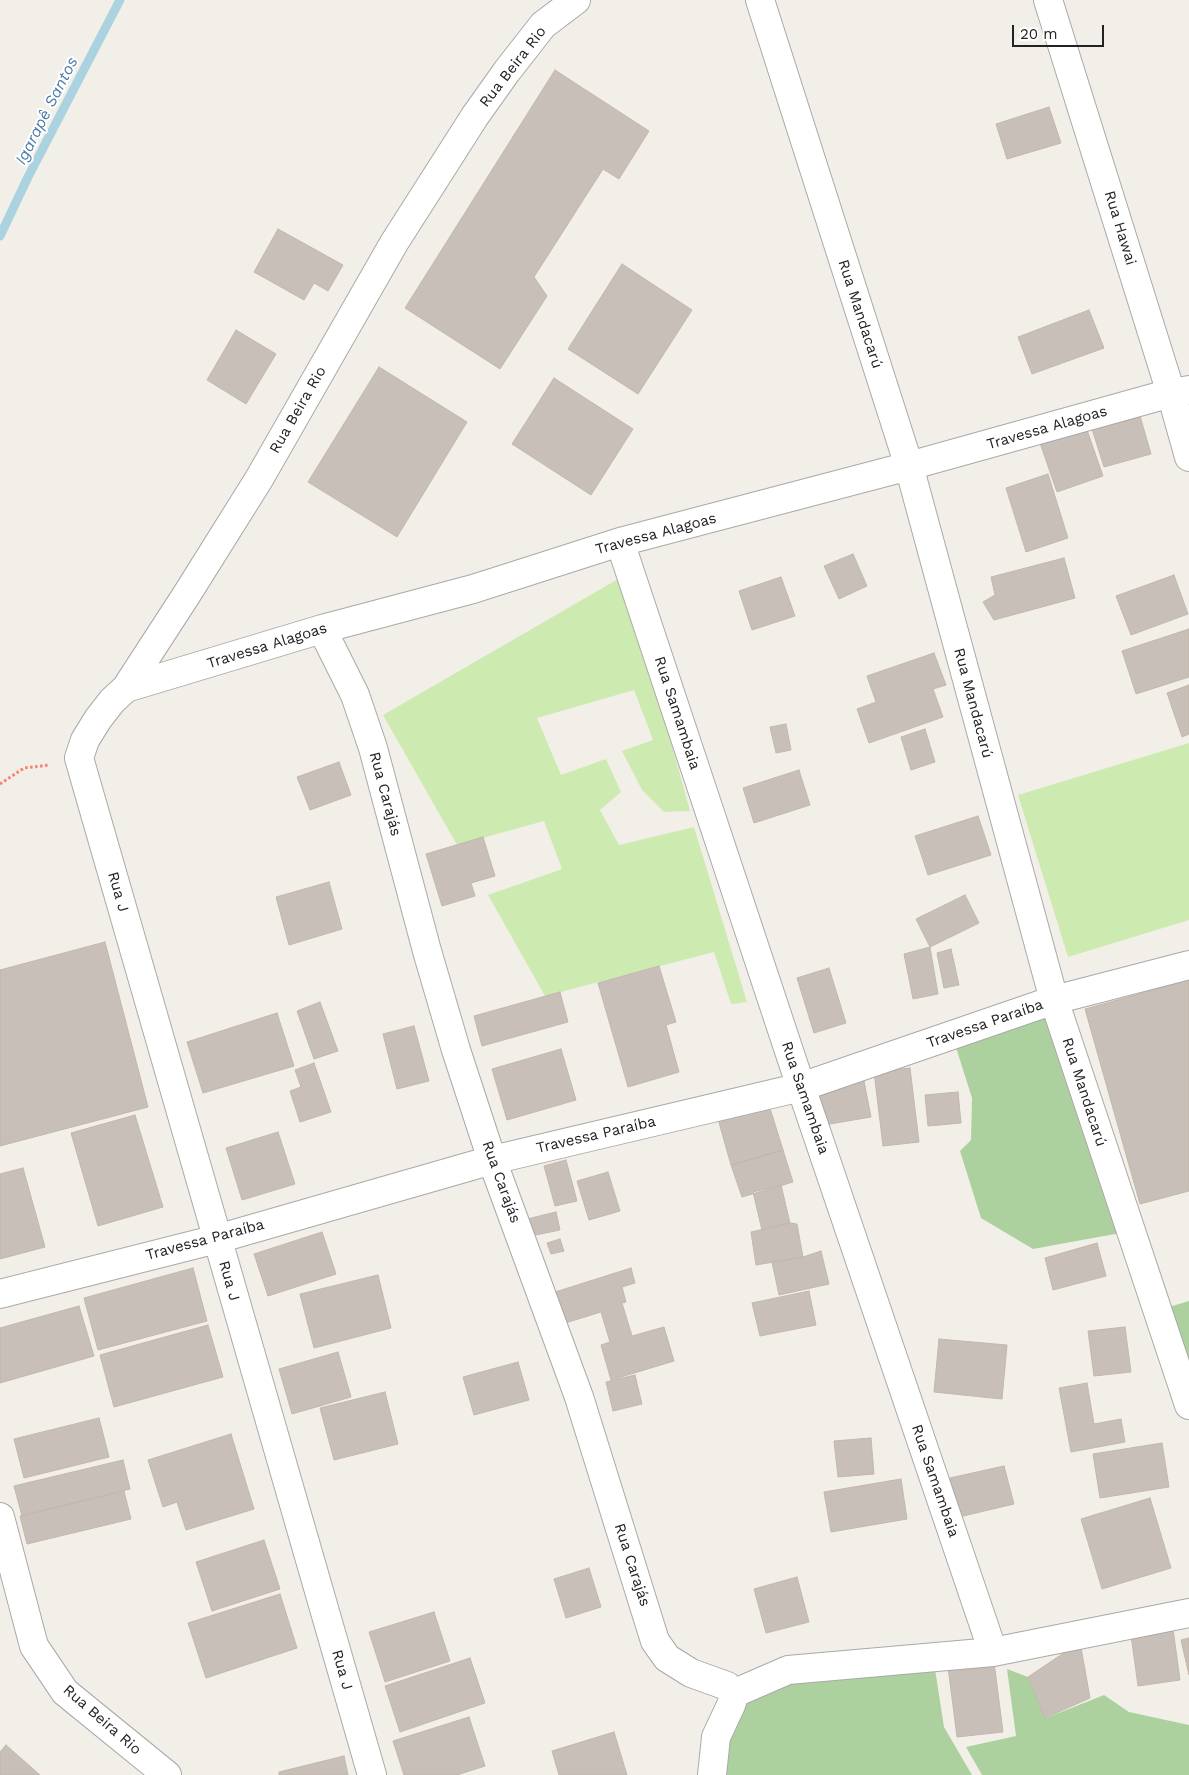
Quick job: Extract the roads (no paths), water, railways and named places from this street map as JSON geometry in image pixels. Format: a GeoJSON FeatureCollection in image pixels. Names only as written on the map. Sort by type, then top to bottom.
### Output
{"type":"FeatureCollection","features":[{"type":"Feature","properties":{"kind":"street","name":"Rua Beira Rio"},"geometry":{"type":"LineString","coordinates":[[79,758],[86,740],[98,719],[112,701],[126,688],[188,594],[259,479],[394,242],[475,116],[507,70],[543,25],[576,0]]}},
{"type":"Feature","properties":{"kind":"street","name":"Rua Mandacarú"},"geometry":{"type":"LineString","coordinates":[[760,0],[909,466],[1054,1000],[1189,1405]]}},
{"type":"Feature","properties":{"kind":"street","name":"Rua Hawai"},"geometry":{"type":"LineString","coordinates":[[1048,0],[1180,391],[1189,457]]}},
{"type":"Feature","properties":{"kind":"street","name":"Travessa Alagoas"},"geometry":{"type":"LineString","coordinates":[[126,688],[322,629],[473,589],[620,542],[909,466],[1180,391]]}},
{"type":"Feature","properties":{"kind":"street","name":"Rua Samambaia"},"geometry":{"type":"LineString","coordinates":[[620,542],[801,1087],[993,1652]]}},
{"type":"Feature","properties":{"kind":"street","name":"Rua Carajás"},"geometry":{"type":"LineString","coordinates":[[322,629],[355,695],[373,748],[456,1050],[492,1160],[578,1397],[655,1640],[667,1658],[691,1673],[727,1686],[735,1693]]}},
{"type":"Feature","properties":{"kind":"street","name":"Rua J"},"geometry":{"type":"LineString","coordinates":[[79,758],[372,1775]]}},
{"type":"Feature","properties":{"kind":"street","name":"Travessa Paraíba"},"geometry":{"type":"LineString","coordinates":[[0,1294],[217,1239],[492,1160],[801,1087],[1054,1000],[1189,965]]}},
{"type":"Feature","properties":{"kind":"street","name":"Rua Beira Rio"},"geometry":{"type":"LineString","coordinates":[[0,1517],[34,1646],[65,1692],[167,1775]]}},
{"type":"Feature","properties":{"kind":"street"},"geometry":{"type":"LineString","coordinates":[[712,1775],[716,1736],[735,1693],[788,1670],[993,1652],[1189,1613]]}},
{"type":"Feature","properties":{"kind":"waterway","name":"Igarapê Santos"},"geometry":{"type":"LineString","coordinates":[[0,236],[28,177],[120,0]]}}]}
